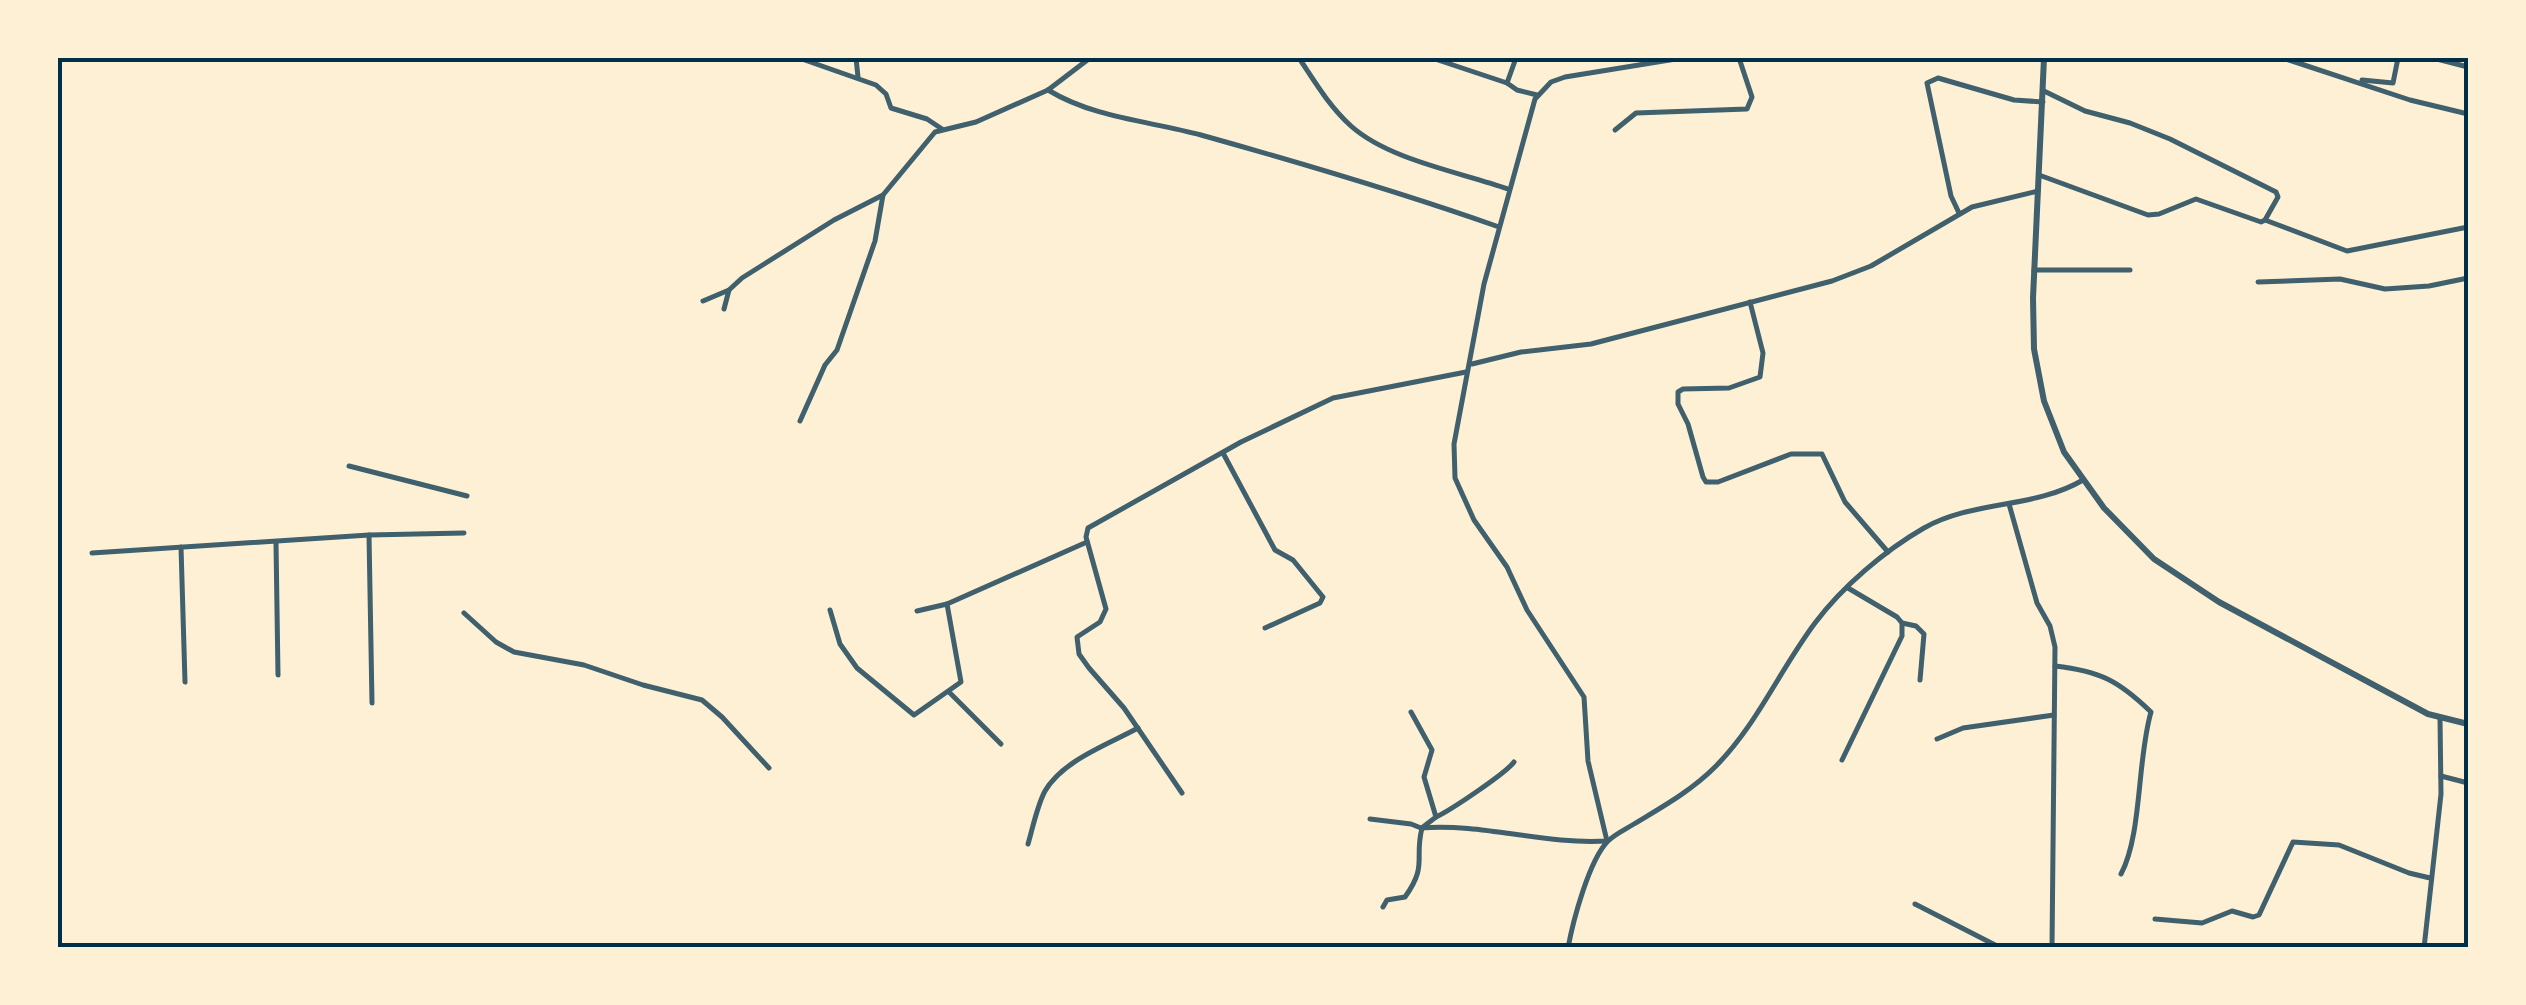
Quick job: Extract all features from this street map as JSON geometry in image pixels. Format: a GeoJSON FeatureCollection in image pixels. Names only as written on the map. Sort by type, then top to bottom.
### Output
{"type":"FeatureCollection","features":[{"type":"Feature","properties":{"kind":"street"},"geometry":{"type":"LineString","coordinates":[[799,58],[858,76],[886,94],[891,108],[928,118],[942,129]]}},
{"type":"Feature","properties":{"kind":"street"},"geometry":{"type":"LineString","coordinates":[[856,58],[858,76]]}},
{"type":"Feature","properties":{"kind":"street"},"geometry":{"type":"LineString","coordinates":[[703,302],[729,290],[834,220],[882,194],[930,136],[942,129],[976,122],[1048,90],[1090,58]]}},
{"type":"Feature","properties":{"kind":"street"},"geometry":{"type":"LineString","coordinates":[[1299,58],[1328,102],[1367,138],[1399,153],[1509,190]]}},
{"type":"Feature","properties":{"kind":"street"},"geometry":{"type":"LineString","coordinates":[[1432,58],[1537,95]]}},
{"type":"Feature","properties":{"kind":"street"},"geometry":{"type":"LineString","coordinates":[[1508,83],[1516,58]]}},
{"type":"Feature","properties":{"kind":"street"},"geometry":{"type":"LineString","coordinates":[[1568,948],[1578,911],[1608,841],[1588,760],[1584,697],[1474,520],[1456,478],[1454,444],[1484,284],[1537,95],[1551,82],[1565,77],[1682,58]]}},
{"type":"Feature","properties":{"kind":"street"},"geometry":{"type":"LineString","coordinates":[[1615,130],[1636,113],[1748,109],[1752,97],[1740,58]]}},
{"type":"Feature","properties":{"kind":"street"},"geometry":{"type":"LineString","coordinates":[[2044,58],[2034,348],[2044,400],[2064,452],[2127,534],[2185,582],[2440,718],[2468,724]]}},
{"type":"Feature","properties":{"kind":"street"},"geometry":{"type":"LineString","coordinates":[[2283,58],[2304,61],[2410,100],[2468,114]]}},
{"type":"Feature","properties":{"kind":"street"},"geometry":{"type":"LineString","coordinates":[[2349,78],[2393,84],[2398,58]]}},
{"type":"Feature","properties":{"kind":"street"},"geometry":{"type":"LineString","coordinates":[[2433,58],[2468,67]]}},
{"type":"Feature","properties":{"kind":"street"},"geometry":{"type":"LineString","coordinates":[[1959,213],[1951,196],[1927,84],[1938,78],[2014,100],[2043,102]]}},
{"type":"Feature","properties":{"kind":"street"},"geometry":{"type":"LineString","coordinates":[[1048,90],[1065,101],[1116,117],[1178,129],[1326,169],[1499,227]]}},
{"type":"Feature","properties":{"kind":"street"},"geometry":{"type":"LineString","coordinates":[[2044,91],[2086,111],[2130,122],[2170,139],[2276,192],[2277,200],[2266,220]]}},
{"type":"Feature","properties":{"kind":"street"},"geometry":{"type":"LineString","coordinates":[[2040,174],[2141,214],[2160,214],[2196,199],[2347,250],[2468,227]]}},
{"type":"Feature","properties":{"kind":"street"},"geometry":{"type":"LineString","coordinates":[[1182,793],[1138,728],[1089,668],[1076,644],[1079,634],[1100,622],[1106,610],[1088,542],[1086,531],[1090,525],[1343,394],[1469,368],[1521,352],[1591,344],[1852,274],[1911,244],[1959,213],[2038,191]]}},
{"type":"Feature","properties":{"kind":"street"},"geometry":{"type":"LineString","coordinates":[[800,421],[825,365],[837,350],[875,242],[882,194]]}},
{"type":"Feature","properties":{"kind":"street"},"geometry":{"type":"LineString","coordinates":[[2034,270],[2130,270]]}},
{"type":"Feature","properties":{"kind":"street"},"geometry":{"type":"LineString","coordinates":[[2258,282],[2340,279],[2384,289],[2468,278]]}},
{"type":"Feature","properties":{"kind":"street"},"geometry":{"type":"LineString","coordinates":[[724,309],[729,290]]}},
{"type":"Feature","properties":{"kind":"street"},"geometry":{"type":"LineString","coordinates":[[1750,302],[1763,353],[1760,377],[1729,388],[1678,392],[1678,404],[1703,477],[1706,482],[1718,482],[1791,454],[1822,454],[1845,502],[1888,552]]}},
{"type":"Feature","properties":{"kind":"street"},"geometry":{"type":"LineString","coordinates":[[1223,453],[1275,550],[1293,560],[1323,596],[1320,604],[1265,628]]}},
{"type":"Feature","properties":{"kind":"street"},"geometry":{"type":"LineString","coordinates":[[349,466],[467,496]]}},
{"type":"Feature","properties":{"kind":"street"},"geometry":{"type":"LineString","coordinates":[[1370,820],[1572,843],[1608,841],[1689,790],[1713,769],[1753,722],[1813,625],[1888,552],[1947,518],[2054,496],[2083,480]]}},
{"type":"Feature","properties":{"kind":"street"},"geometry":{"type":"LineString","coordinates":[[2009,504],[2037,602],[2054,637],[2052,948]]}},
{"type":"Feature","properties":{"kind":"street"},"geometry":{"type":"LineString","coordinates":[[92,553],[369,535],[464,533]]}},
{"type":"Feature","properties":{"kind":"street"},"geometry":{"type":"LineString","coordinates":[[369,535],[372,703]]}},
{"type":"Feature","properties":{"kind":"street"},"geometry":{"type":"LineString","coordinates":[[917,611],[946,604],[1088,542]]}},
{"type":"Feature","properties":{"kind":"street"},"geometry":{"type":"LineString","coordinates":[[276,543],[278,675]]}},
{"type":"Feature","properties":{"kind":"street"},"geometry":{"type":"LineString","coordinates":[[181,547],[185,682]]}},
{"type":"Feature","properties":{"kind":"street"},"geometry":{"type":"LineString","coordinates":[[1848,588],[1924,634],[1920,680]]}},
{"type":"Feature","properties":{"kind":"street"},"geometry":{"type":"LineString","coordinates":[[830,610],[840,644],[857,668],[914,715],[962,682],[946,604]]}},
{"type":"Feature","properties":{"kind":"street"},"geometry":{"type":"LineString","coordinates":[[464,614],[514,652],[584,664],[702,700],[769,768]]}},
{"type":"Feature","properties":{"kind":"street"},"geometry":{"type":"LineString","coordinates":[[1842,760],[1900,644],[1902,623]]}},
{"type":"Feature","properties":{"kind":"street"},"geometry":{"type":"LineString","coordinates":[[2055,666],[2107,677],[2124,685],[2151,712],[2142,742],[2131,856],[2121,874]]}},
{"type":"Feature","properties":{"kind":"street"},"geometry":{"type":"LineString","coordinates":[[949,692],[1001,744]]}},
{"type":"Feature","properties":{"kind":"street"},"geometry":{"type":"LineString","coordinates":[[1411,712],[1432,750],[1424,777],[1436,817]]}},
{"type":"Feature","properties":{"kind":"street"},"geometry":{"type":"LineString","coordinates":[[1937,739],[1963,728],[2054,716]]}},
{"type":"Feature","properties":{"kind":"street"},"geometry":{"type":"LineString","coordinates":[[2424,948],[2441,776],[2440,718]]}},
{"type":"Feature","properties":{"kind":"street"},"geometry":{"type":"LineString","coordinates":[[1028,844],[1043,797],[1054,780],[1082,758],[1138,728]]}},
{"type":"Feature","properties":{"kind":"street"},"geometry":{"type":"LineString","coordinates":[[1421,828],[1456,808],[1514,762]]}},
{"type":"Feature","properties":{"kind":"street"},"geometry":{"type":"LineString","coordinates":[[2441,776],[2468,783]]}},
{"type":"Feature","properties":{"kind":"street"},"geometry":{"type":"LineString","coordinates":[[1383,907],[1386,900],[1405,896],[1413,886],[1422,858],[1421,828]]}},
{"type":"Feature","properties":{"kind":"street"},"geometry":{"type":"LineString","coordinates":[[2155,919],[2202,923],[2232,911],[2259,915],[2293,842],[2339,845],[2408,874],[2430,878]]}},
{"type":"Feature","properties":{"kind":"street"},"geometry":{"type":"LineString","coordinates":[[1915,904],[2001,948]]}}]}
